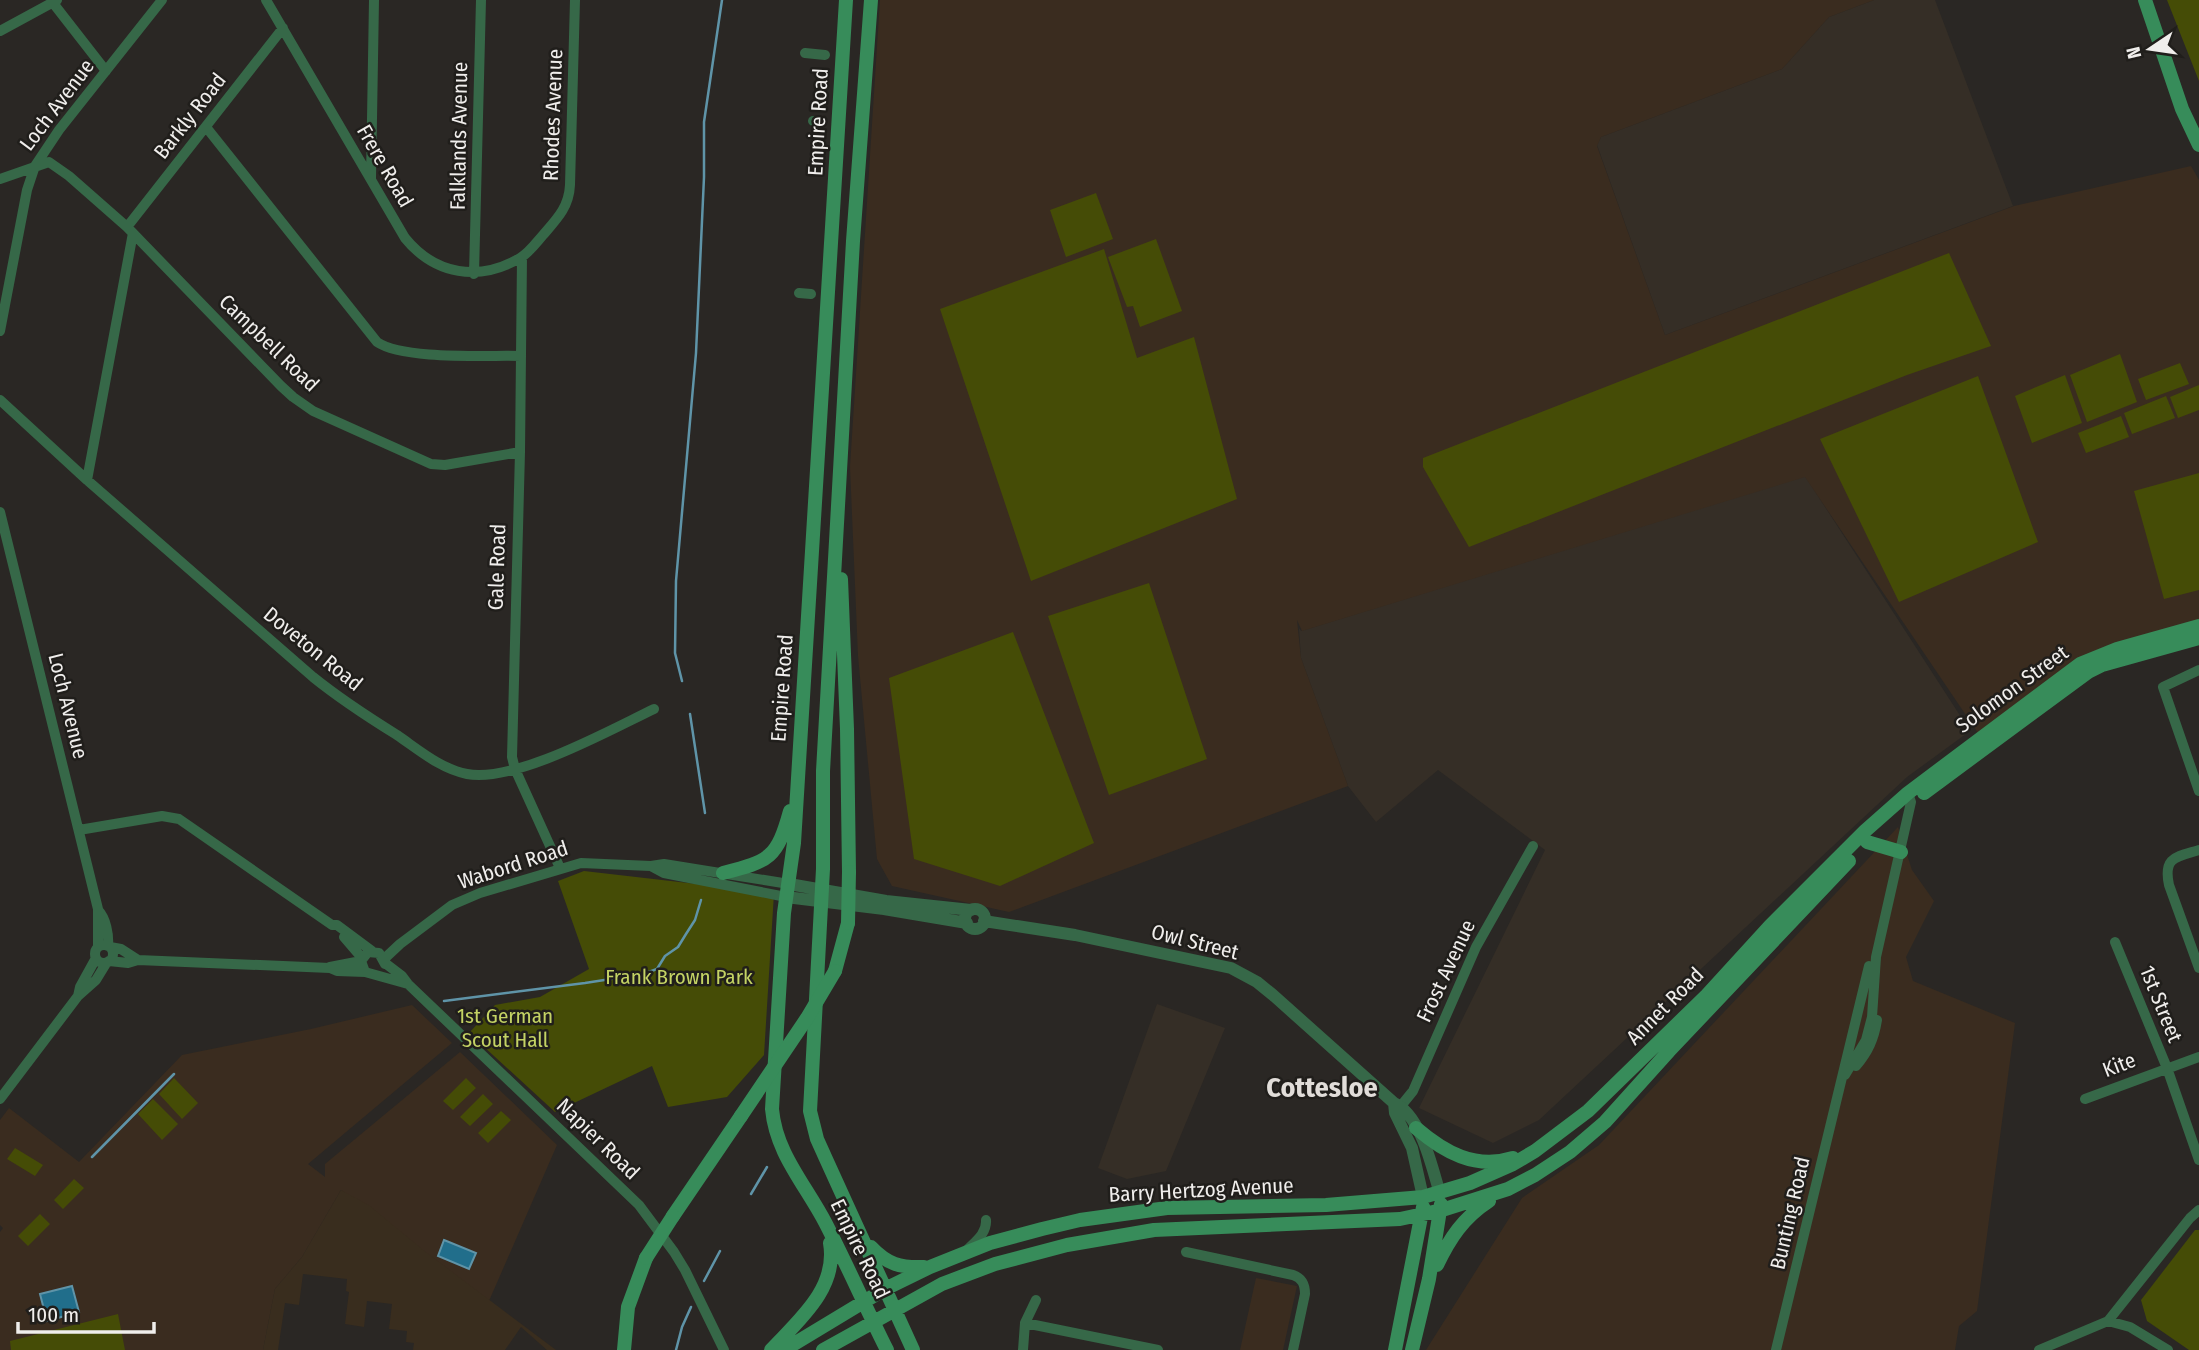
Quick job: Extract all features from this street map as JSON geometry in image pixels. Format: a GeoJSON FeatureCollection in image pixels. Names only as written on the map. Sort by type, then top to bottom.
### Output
{"type":"FeatureCollection","features":[{"type":"Feature","properties":{"kind":"main road","name":"Empire Road"},"geometry":{"type":"LineString","coordinates":[[846,0],[794,843],[787,891],[776,1024],[773,1124],[786,1161],[828,1227],[887,1350]]}},
{"type":"Feature","properties":{"kind":"main road","name":"Empire Road"},"geometry":{"type":"LineString","coordinates":[[871,0],[853,241],[823,771],[824,810],[811,1117],[817,1139],[913,1350]]}},
{"type":"Feature","properties":{"kind":"main road"},"geometry":{"type":"LineString","coordinates":[[2145,0],[2182,108],[2199,145]]}},
{"type":"Feature","properties":{"kind":"main road"},"geometry":{"type":"LineString","coordinates":[[624,1350],[628,1307],[646,1258],[807,1018],[835,971],[848,923],[844,599],[842,580],[835,561]]}},
{"type":"Feature","properties":{"kind":"main road","name":"Solomon Street"},"geometry":{"type":"LineString","coordinates":[[1907,799],[2080,664],[2117,649],[2199,626]]}},
{"type":"Feature","properties":{"kind":"main road","name":"Solomon Street"},"geometry":{"type":"LineString","coordinates":[[1907,799],[2102,664],[2199,638]]}},
{"type":"Feature","properties":{"kind":"main road"},"geometry":{"type":"LineString","coordinates":[[723,873],[756,864],[775,851],[782,839],[797,784]]}},
{"type":"Feature","properties":{"kind":"main road","name":"Annet Road"},"geometry":{"type":"LineString","coordinates":[[1829,874],[1867,842],[1907,799]]}},
{"type":"Feature","properties":{"kind":"main road","name":"Annet Road"},"geometry":{"type":"LineString","coordinates":[[1442,1210],[1508,1189],[1555,1163],[1598,1129],[1775,931],[1829,874],[1907,799]]}},
{"type":"Feature","properties":{"kind":"main road"},"geometry":{"type":"LineString","coordinates":[[1867,842],[1898,851]]}},
{"type":"Feature","properties":{"kind":"main road","name":"Annet Road"},"geometry":{"type":"LineString","coordinates":[[1440,1194],[1493,1174],[1535,1151],[1588,1111],[1775,931]]}},
{"type":"Feature","properties":{"kind":"main road"},"geometry":{"type":"LineString","coordinates":[[1416,1128],[1445,1151],[1473,1161],[1504,1161],[1535,1151]]}},
{"type":"Feature","properties":{"kind":"main road"},"geometry":{"type":"LineString","coordinates":[[1429,1279],[1454,1232],[1476,1209],[1508,1189]]}},
{"type":"Feature","properties":{"kind":"main road"},"geometry":{"type":"LineString","coordinates":[[1412,1350],[1442,1210],[1440,1194]]}},
{"type":"Feature","properties":{"kind":"main road","name":"Barry Hertzog Avenue"},"geometry":{"type":"LineString","coordinates":[[784,1350],[885,1289],[930,1267],[1015,1236],[1080,1220],[1206,1206],[1326,1205],[1440,1194]]}},
{"type":"Feature","properties":{"kind":"main road"},"geometry":{"type":"LineString","coordinates":[[1395,1350],[1423,1215],[1423,1197]]}},
{"type":"Feature","properties":{"kind":"main road","name":"Barry Hertzog Avenue"},"geometry":{"type":"LineString","coordinates":[[823,1350],[942,1284],[1029,1254],[1111,1236],[1202,1227],[1374,1221],[1442,1210]]}},
{"type":"Feature","properties":{"kind":"main road"},"geometry":{"type":"LineString","coordinates":[[771,1350],[803,1316],[823,1289],[832,1259],[828,1227]]}},
{"type":"Feature","properties":{"kind":"main road"},"geometry":{"type":"LineString","coordinates":[[862,1238],[882,1258],[897,1266],[930,1267]]}},
{"type":"Feature","properties":{"kind":"street","name":"Loch Avenue"},"geometry":{"type":"LineString","coordinates":[[0,331],[27,190],[35,166],[59,130],[162,0]]}},
{"type":"Feature","properties":{"kind":"street","name":"Frere Road"},"geometry":{"type":"LineString","coordinates":[[266,0],[405,238],[415,250],[434,264],[474,274]]}},
{"type":"Feature","properties":{"kind":"street"},"geometry":{"type":"LineString","coordinates":[[371,180],[374,0]]}},
{"type":"Feature","properties":{"kind":"street","name":"Falklands Avenue"},"geometry":{"type":"LineString","coordinates":[[474,274],[481,0]]}},
{"type":"Feature","properties":{"kind":"street","name":"Rhodes Avenue"},"geometry":{"type":"LineString","coordinates":[[523,257],[562,212],[569,195],[575,0]]}},
{"type":"Feature","properties":{"kind":"street"},"geometry":{"type":"LineString","coordinates":[[0,31],[55,1],[106,71]]}},
{"type":"Feature","properties":{"kind":"street","name":"Barkly Road"},"geometry":{"type":"LineString","coordinates":[[87,480],[130,230],[283,28]]}},
{"type":"Feature","properties":{"kind":"street"},"geometry":{"type":"LineString","coordinates":[[805,53],[825,55]]}},
{"type":"Feature","properties":{"kind":"street"},"geometry":{"type":"LineString","coordinates":[[206,127],[377,342],[387,347],[419,353],[522,356]]}},
{"type":"Feature","properties":{"kind":"street","name":"Campbell Road"},"geometry":{"type":"LineString","coordinates":[[35,166],[49,162],[52,164],[130,230],[281,386],[313,411],[431,464],[445,465],[520,452]]}},
{"type":"Feature","properties":{"kind":"street"},"geometry":{"type":"LineString","coordinates":[[0,180],[35,166]]}},
{"type":"Feature","properties":{"kind":"street"},"geometry":{"type":"LineString","coordinates":[[474,274],[492,270],[523,257]]}},
{"type":"Feature","properties":{"kind":"street","name":"Gale Road"},"geometry":{"type":"LineString","coordinates":[[523,257],[512,733],[515,769],[560,868]]}},
{"type":"Feature","properties":{"kind":"street"},"geometry":{"type":"LineString","coordinates":[[799,293],[811,294]]}},
{"type":"Feature","properties":{"kind":"street","name":"Doveton Road"},"geometry":{"type":"LineString","coordinates":[[0,400],[87,480],[335,695],[437,762],[478,775],[515,769],[575,746],[654,709]]}},
{"type":"Feature","properties":{"kind":"street","name":"Loch Avenue"},"geometry":{"type":"LineString","coordinates":[[0,512],[98,909],[106,926],[106,947]]}},
{"type":"Feature","properties":{"kind":"street"},"geometry":{"type":"LineString","coordinates":[[2199,670],[2166,684],[2163,689],[2199,791]]}},
{"type":"Feature","properties":{"kind":"street","name":"Bunting Road"},"geometry":{"type":"LineString","coordinates":[[1840,1085],[1867,1035],[1872,1017],[1876,957],[1907,799]]}},
{"type":"Feature","properties":{"kind":"street"},"geometry":{"type":"LineString","coordinates":[[79,831],[154,817],[179,819],[332,925],[366,966]]}},
{"type":"Feature","properties":{"kind":"street","name":"Frost Avenue"},"geometry":{"type":"LineString","coordinates":[[1397,1107],[1413,1091],[1476,947],[1533,846]]}},
{"type":"Feature","properties":{"kind":"street"},"geometry":{"type":"LineString","coordinates":[[2199,850],[2175,858],[2167,867],[2169,885],[2199,968]]}},
{"type":"Feature","properties":{"kind":"street","name":"Bunting Road"},"geometry":{"type":"LineString","coordinates":[[1776,1350],[1840,1085],[1860,1020],[1869,965],[1898,851]]}},
{"type":"Feature","properties":{"kind":"street","name":"Wabord Road"},"geometry":{"type":"LineString","coordinates":[[400,944],[374,951],[366,966],[382,970],[384,961],[400,944],[463,900],[560,868],[592,863],[651,866],[664,864],[723,873],[787,891]]}},
{"type":"Feature","properties":{"kind":"street","name":"Wabord Road"},"geometry":{"type":"LineString","coordinates":[[651,866],[664,873],[787,891]]}},
{"type":"Feature","properties":{"kind":"street"},"geometry":{"type":"LineString","coordinates":[[787,891],[980,910],[984,921],[977,928],[967,923],[821,895]]}},
{"type":"Feature","properties":{"kind":"street"},"geometry":{"type":"LineString","coordinates":[[967,923],[966,917],[971,910]]}},
{"type":"Feature","properties":{"kind":"street","name":"Owl Street"},"geometry":{"type":"LineString","coordinates":[[984,921],[1075,935],[1231,968],[1258,982],[1397,1107],[1416,1128],[1427,1152],[1440,1194]]}},
{"type":"Feature","properties":{"kind":"street"},"geometry":{"type":"LineString","coordinates":[[332,925],[337,925],[374,951]]}},
{"type":"Feature","properties":{"kind":"street","name":"1st Street"},"geometry":{"type":"LineString","coordinates":[[2115,942],[2167,1068],[2199,1160]]}},
{"type":"Feature","properties":{"kind":"street"},"geometry":{"type":"LineString","coordinates":[[0,1099],[78,996],[96,980],[112,957],[106,947]]}},
{"type":"Feature","properties":{"kind":"street"},"geometry":{"type":"LineString","coordinates":[[78,996],[96,958],[96,950],[106,947],[121,949],[138,960]]}},
{"type":"Feature","properties":{"kind":"street","name":"Napier Road"},"geometry":{"type":"LineString","coordinates":[[374,951],[639,1205],[685,1270],[724,1350]]}},
{"type":"Feature","properties":{"kind":"street"},"geometry":{"type":"LineString","coordinates":[[96,958],[108,962],[138,960],[330,968],[366,966]]}},
{"type":"Feature","properties":{"kind":"street","name":"Napier Road"},"geometry":{"type":"LineString","coordinates":[[366,966],[408,984]]}},
{"type":"Feature","properties":{"kind":"street","name":"Kite"},"geometry":{"type":"LineString","coordinates":[[2085,1099],[2199,1057]]}},
{"type":"Feature","properties":{"kind":"street","name":"Owl Street"},"geometry":{"type":"LineString","coordinates":[[1397,1107],[1412,1148],[1423,1197]]}},
{"type":"Feature","properties":{"kind":"street"},"geometry":{"type":"LineString","coordinates":[[2039,1350],[2108,1321],[2199,1210]]}},
{"type":"Feature","properties":{"kind":"street"},"geometry":{"type":"LineString","coordinates":[[966,1252],[983,1233],[987,1226],[986,1220]]}},
{"type":"Feature","properties":{"kind":"street"},"geometry":{"type":"LineString","coordinates":[[1186,1252],[1293,1275],[1304,1283],[1305,1294],[1293,1350]]}},
{"type":"Feature","properties":{"kind":"street"},"geometry":{"type":"LineString","coordinates":[[1023,1350],[1025,1323],[1037,1300]]}},
{"type":"Feature","properties":{"kind":"street"},"geometry":{"type":"LineString","coordinates":[[2108,1321],[2130,1327],[2168,1350]]}},
{"type":"Feature","properties":{"kind":"street"},"geometry":{"type":"LineString","coordinates":[[1025,1323],[1158,1350]]}},
{"type":"Feature","properties":{"kind":"shaded area"},"geometry":{"type":"Polygon","coordinates":[[[880,0],[1874,0],[1829,17],[1782,69],[1601,137],[1597,146],[1665,335],[2014,206],[2191,166],[2199,180],[2199,621],[1978,733],[1805,477],[1302,631],[1297,620],[1301,658],[1348,786],[1009,912],[892,886],[877,859],[858,656],[850,467],[880,0]]]}},
{"type":"Feature","properties":{"kind":"shaded area"},"geometry":{"type":"Polygon","coordinates":[[[1874,0],[1935,0],[2013,206],[1665,335],[1597,145],[1601,137],[1782,69],[1829,17],[1874,0]]]}},
{"type":"Feature","properties":{"kind":"shaded area"},"geometry":{"type":"Polygon","coordinates":[[[1805,476],[1970,731],[1907,777],[1539,1120],[1493,1143],[1419,1108],[1545,850],[1438,770],[1376,822],[1348,786],[1301,658],[1299,628],[1301,631],[1805,476]]]}},
{"type":"Feature","properties":{"kind":"shaded area"},"geometry":{"type":"Polygon","coordinates":[[[1898,827],[1912,870],[1934,901],[1906,957],[1913,981],[2015,1023],[1977,1311],[1959,1326],[1955,1350],[1426,1350],[1522,1198],[1599,1145],[1898,827]]]}},
{"type":"Feature","properties":{"kind":"shaded area"},"geometry":{"type":"Polygon","coordinates":[[[1157,1004],[1225,1028],[1166,1171],[1127,1179],[1098,1168],[1157,1004]]]}},
{"type":"Feature","properties":{"kind":"shaded area"},"geometry":{"type":"Polygon","coordinates":[[[412,1005],[452,1043],[308,1164],[325,1177],[325,1164],[460,1052],[557,1145],[489,1301],[341,1190],[302,1257],[275,1289],[263,1350],[0,1350],[0,1232],[3,1228],[0,1225],[0,1120],[9,1108],[79,1162],[182,1055],[412,1005]]]}},
{"type":"Feature","properties":{"kind":"shaded area"},"geometry":{"type":"Polygon","coordinates":[[[341,1190],[370,1206],[423,1250],[556,1350],[547,1350],[521,1327],[505,1350],[413,1350],[414,1343],[406,1342],[407,1331],[389,1329],[392,1304],[367,1301],[364,1327],[345,1324],[349,1292],[346,1291],[347,1279],[303,1274],[299,1305],[285,1303],[278,1350],[263,1350],[275,1289],[302,1257],[341,1190]]]}},
{"type":"Feature","properties":{"kind":"shaded area"},"geometry":{"type":"Polygon","coordinates":[[[1256,1278],[1297,1286],[1283,1350],[1240,1350],[1256,1278]]]}},
{"type":"Feature","properties":{"kind":"green space"},"geometry":{"type":"Polygon","coordinates":[[[2167,0],[2199,0],[2199,81],[2167,0]]]}},
{"type":"Feature","properties":{"kind":"green space"},"geometry":{"type":"Polygon","coordinates":[[[1096,193],[1113,239],[1066,257],[1050,210],[1096,193]]]}},
{"type":"Feature","properties":{"kind":"green space"},"geometry":{"type":"Polygon","coordinates":[[[1156,239],[1182,311],[1140,327],[1133,306],[1127,307],[1108,257],[1156,239]]]}},
{"type":"Feature","properties":{"kind":"green space"},"geometry":{"type":"Polygon","coordinates":[[[1104,249],[1137,358],[1194,337],[1237,499],[1031,581],[940,309],[1104,249]]]}},
{"type":"Feature","properties":{"kind":"green space"},"geometry":{"type":"Polygon","coordinates":[[[1949,253],[1991,346],[1907,375],[1469,547],[1423,467],[1423,458],[1949,253]]]}},
{"type":"Feature","properties":{"kind":"green space"},"geometry":{"type":"Polygon","coordinates":[[[2120,354],[2137,402],[2087,422],[2070,375],[2120,354]]]}},
{"type":"Feature","properties":{"kind":"green space"},"geometry":{"type":"Polygon","coordinates":[[[2180,363],[2189,384],[2146,400],[2138,379],[2180,363]]]}},
{"type":"Feature","properties":{"kind":"green space"},"geometry":{"type":"Polygon","coordinates":[[[2065,375],[2082,423],[2032,443],[2015,396],[2065,375]]]}},
{"type":"Feature","properties":{"kind":"green space"},"geometry":{"type":"Polygon","coordinates":[[[1978,376],[2038,542],[1899,602],[1820,439],[1978,376]]]}},
{"type":"Feature","properties":{"kind":"green space"},"geometry":{"type":"Polygon","coordinates":[[[2199,385],[2199,410],[2178,418],[2170,397],[2199,385]]]}},
{"type":"Feature","properties":{"kind":"green space"},"geometry":{"type":"Polygon","coordinates":[[[2166,396],[2175,418],[2132,434],[2124,413],[2166,396]]]}},
{"type":"Feature","properties":{"kind":"green space"},"geometry":{"type":"Polygon","coordinates":[[[2121,416],[2129,437],[2086,453],[2078,433],[2121,416]]]}},
{"type":"Feature","properties":{"kind":"green space"},"geometry":{"type":"Polygon","coordinates":[[[2199,473],[2199,590],[2164,599],[2134,491],[2199,473]]]}},
{"type":"Feature","properties":{"kind":"green space"},"geometry":{"type":"Polygon","coordinates":[[[1149,583],[1207,759],[1109,795],[1048,616],[1149,583]]]}},
{"type":"Feature","properties":{"kind":"green space"},"geometry":{"type":"Polygon","coordinates":[[[1013,632],[1094,843],[1000,886],[914,859],[889,678],[1013,632]]]}},
{"type":"Feature","properties":{"kind":"green space","name":"Frank Brown Park"},"geometry":{"type":"Polygon","coordinates":[[[584,871],[774,893],[764,1055],[727,1097],[668,1107],[652,1066],[555,1112],[469,1033],[495,1005],[540,997],[589,969],[558,881],[584,871]]]}},
{"type":"Feature","properties":{"kind":"green space"},"geometry":{"type":"Polygon","coordinates":[[[174,1078],[198,1103],[182,1119],[159,1094],[174,1078]]]}},
{"type":"Feature","properties":{"kind":"green space"},"geometry":{"type":"Polygon","coordinates":[[[466,1078],[476,1088],[453,1110],[443,1101],[466,1078]]]}},
{"type":"Feature","properties":{"kind":"green space"},"geometry":{"type":"Polygon","coordinates":[[[483,1094],[493,1104],[470,1126],[460,1117],[483,1094]]]}},
{"type":"Feature","properties":{"kind":"green space"},"geometry":{"type":"Polygon","coordinates":[[[153,1099],[178,1124],[162,1140],[138,1114],[153,1099]]]}},
{"type":"Feature","properties":{"kind":"green space"},"geometry":{"type":"Polygon","coordinates":[[[501,1111],[511,1120],[488,1143],[478,1133],[501,1111]]]}},
{"type":"Feature","properties":{"kind":"green space"},"geometry":{"type":"Polygon","coordinates":[[[15,1148],[43,1165],[35,1176],[7,1159],[15,1148]]]}},
{"type":"Feature","properties":{"kind":"green space"},"geometry":{"type":"Polygon","coordinates":[[[74,1179],[84,1188],[63,1209],[54,1200],[74,1179]]]}},
{"type":"Feature","properties":{"kind":"green space"},"geometry":{"type":"Polygon","coordinates":[[[40,1214],[50,1224],[28,1246],[18,1236],[40,1214]]]}},
{"type":"Feature","properties":{"kind":"green space"},"geometry":{"type":"Polygon","coordinates":[[[2195,1230],[2199,1230],[2199,1350],[2189,1350],[2147,1321],[2141,1300],[2195,1230]]]}},
{"type":"Feature","properties":{"kind":"green space"},"geometry":{"type":"Polygon","coordinates":[[[118,1314],[125,1350],[11,1350],[10,1341],[118,1314]]]}},
{"type":"Feature","properties":{"kind":"water"},"geometry":{"type":"Polygon","coordinates":[[[444,1240],[476,1253],[469,1269],[438,1256],[444,1240]]]}},
{"type":"Feature","properties":{"kind":"water"},"geometry":{"type":"Polygon","coordinates":[[[72,1286],[79,1312],[47,1321],[40,1294],[72,1286]]]}},
{"type":"Feature","properties":{"kind":"waterway"},"geometry":{"type":"LineString","coordinates":[[682,681],[675,653],[676,581],[696,353],[704,122],[722,0]]}},
{"type":"Feature","properties":{"kind":"waterway"},"geometry":{"type":"LineString","coordinates":[[690,714],[705,813]]}},
{"type":"Feature","properties":{"kind":"waterway"},"geometry":{"type":"LineString","coordinates":[[444,1001],[585,983],[643,974],[657,969],[665,956],[678,947],[695,920],[701,900]]}},
{"type":"Feature","properties":{"kind":"waterway"},"geometry":{"type":"LineString","coordinates":[[92,1157],[174,1074]]}},
{"type":"Feature","properties":{"kind":"waterway"},"geometry":{"type":"LineString","coordinates":[[751,1194],[767,1167]]}},
{"type":"Feature","properties":{"kind":"waterway"},"geometry":{"type":"LineString","coordinates":[[704,1281],[720,1251]]}},
{"type":"Feature","properties":{"kind":"waterway"},"geometry":{"type":"LineString","coordinates":[[676,1350],[691,1307]]}},
{"type":"Feature","properties":{"kind":"district","name":"Cottesloe"},"geometry":{"type":"Point","coordinates":[1322,1087]}},
{"type":"Feature","properties":{"kind":"park label","name":"1st German Scout Hall"},"geometry":{"type":"Point","coordinates":[505,1028]}}]}
